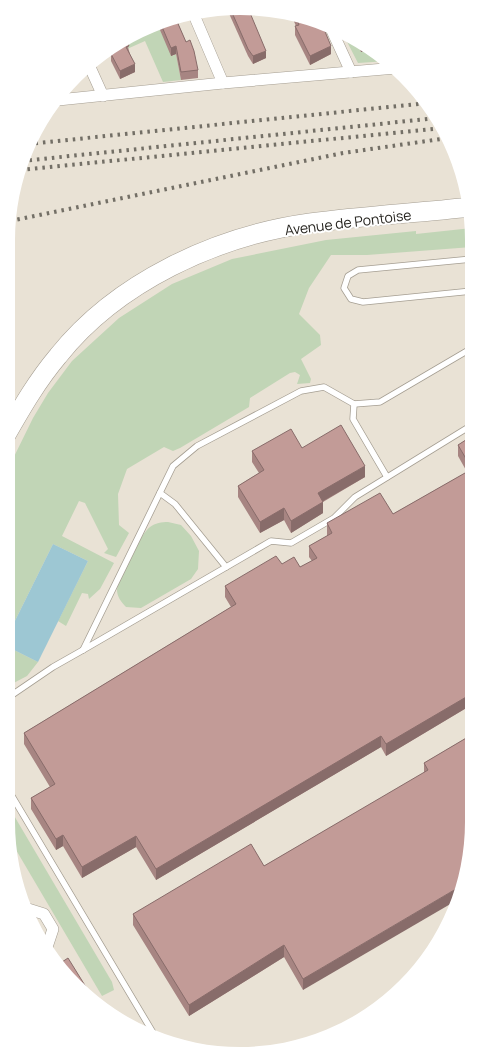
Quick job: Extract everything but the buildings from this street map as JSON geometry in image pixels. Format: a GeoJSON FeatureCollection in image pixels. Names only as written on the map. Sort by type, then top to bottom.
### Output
{"type":"FeatureCollection","features":[{"type":"Feature","properties":{"kind":"main road","name":"Avenue de Pontoise"},"geometry":{"type":"LineString","coordinates":[[15,421],[44,374],[87,324],[107,307],[168,268],[231,242],[308,224],[463,209]]}},
{"type":"Feature","properties":{"kind":"street"},"geometry":{"type":"LineString","coordinates":[[195,19],[223,83]]}},
{"type":"Feature","properties":{"kind":"street"},"geometry":{"type":"LineString","coordinates":[[334,36],[351,72]]}},
{"type":"Feature","properties":{"kind":"street"},"geometry":{"type":"LineString","coordinates":[[64,99],[386,69]]}},
{"type":"Feature","properties":{"kind":"street"},"geometry":{"type":"LineString","coordinates":[[92,71],[103,96]]}},
{"type":"Feature","properties":{"kind":"street"},"geometry":{"type":"LineString","coordinates":[[33,911],[44,914],[53,928],[49,941]]}},
{"type":"Feature","properties":{"kind":"lane"},"geometry":{"type":"LineString","coordinates":[[465,259],[358,270],[348,276],[344,288],[351,299],[363,302],[465,292]]}},
{"type":"Feature","properties":{"kind":"lane"},"geometry":{"type":"LineString","coordinates":[[84,650],[173,466],[197,446],[301,391],[324,387],[354,404],[380,402],[465,352]]}},
{"type":"Feature","properties":{"kind":"lane"},"geometry":{"type":"LineString","coordinates":[[354,404],[353,419],[387,477]]}},
{"type":"Feature","properties":{"kind":"lane"},"geometry":{"type":"LineString","coordinates":[[15,693],[53,667],[271,541],[291,543],[334,518],[355,497],[465,429]]}},
{"type":"Feature","properties":{"kind":"lane"},"geometry":{"type":"LineString","coordinates":[[160,493],[176,504],[226,567]]}},
{"type":"Feature","properties":{"kind":"lane"},"geometry":{"type":"LineString","coordinates":[[15,801],[151,1029]]}},
{"type":"Feature","properties":{"kind":"green space"},"geometry":{"type":"Polygon","coordinates":[[[160,30],[172,56],[176,54],[181,80],[163,82],[145,41],[127,49],[126,46],[140,38],[160,30]]]}},
{"type":"Feature","properties":{"kind":"green space"},"geometry":{"type":"Polygon","coordinates":[[[347,42],[378,62],[358,63],[347,42]]]}},
{"type":"Feature","properties":{"kind":"green space"},"geometry":{"type":"Polygon","coordinates":[[[465,229],[465,248],[367,255],[331,255],[309,288],[299,314],[320,335],[321,345],[301,359],[311,379],[310,383],[297,384],[300,375],[295,372],[290,373],[250,398],[249,407],[180,448],[173,451],[164,447],[127,469],[118,494],[119,525],[129,533],[116,557],[104,553],[108,549],[85,503],[79,501],[62,536],[114,563],[100,589],[89,599],[88,594],[82,593],[66,626],[58,621],[88,561],[53,544],[15,621],[15,455],[48,393],[72,361],[119,318],[172,284],[232,259],[326,240],[416,231],[416,234],[465,229]]]}},
{"type":"Feature","properties":{"kind":"green space"},"geometry":{"type":"Polygon","coordinates":[[[168,522],[181,525],[191,536],[199,551],[198,569],[191,579],[141,608],[126,607],[120,599],[117,590],[130,557],[150,527],[168,522]]]}},
{"type":"Feature","properties":{"kind":"green space"},"geometry":{"type":"Polygon","coordinates":[[[15,650],[38,662],[27,676],[15,682],[15,650]]]}},
{"type":"Feature","properties":{"kind":"green space"},"geometry":{"type":"Polygon","coordinates":[[[15,817],[112,982],[114,990],[102,996],[17,852],[15,817]]]}},
{"type":"Feature","properties":{"kind":"water"},"geometry":{"type":"Polygon","coordinates":[[[53,544],[88,561],[38,662],[15,650],[15,621],[53,544]]]}},
{"type":"Feature","properties":{"kind":"railway"},"geometry":{"type":"LineString","coordinates":[[37,143],[420,104]]}},
{"type":"Feature","properties":{"kind":"railway"},"geometry":{"type":"LineString","coordinates":[[30,160],[429,119]]}},
{"type":"Feature","properties":{"kind":"railway"},"geometry":{"type":"LineString","coordinates":[[27,169],[435,129]]}},
{"type":"Feature","properties":{"kind":"railway"},"geometry":{"type":"LineString","coordinates":[[16,220],[343,153],[441,139]]}}]}
